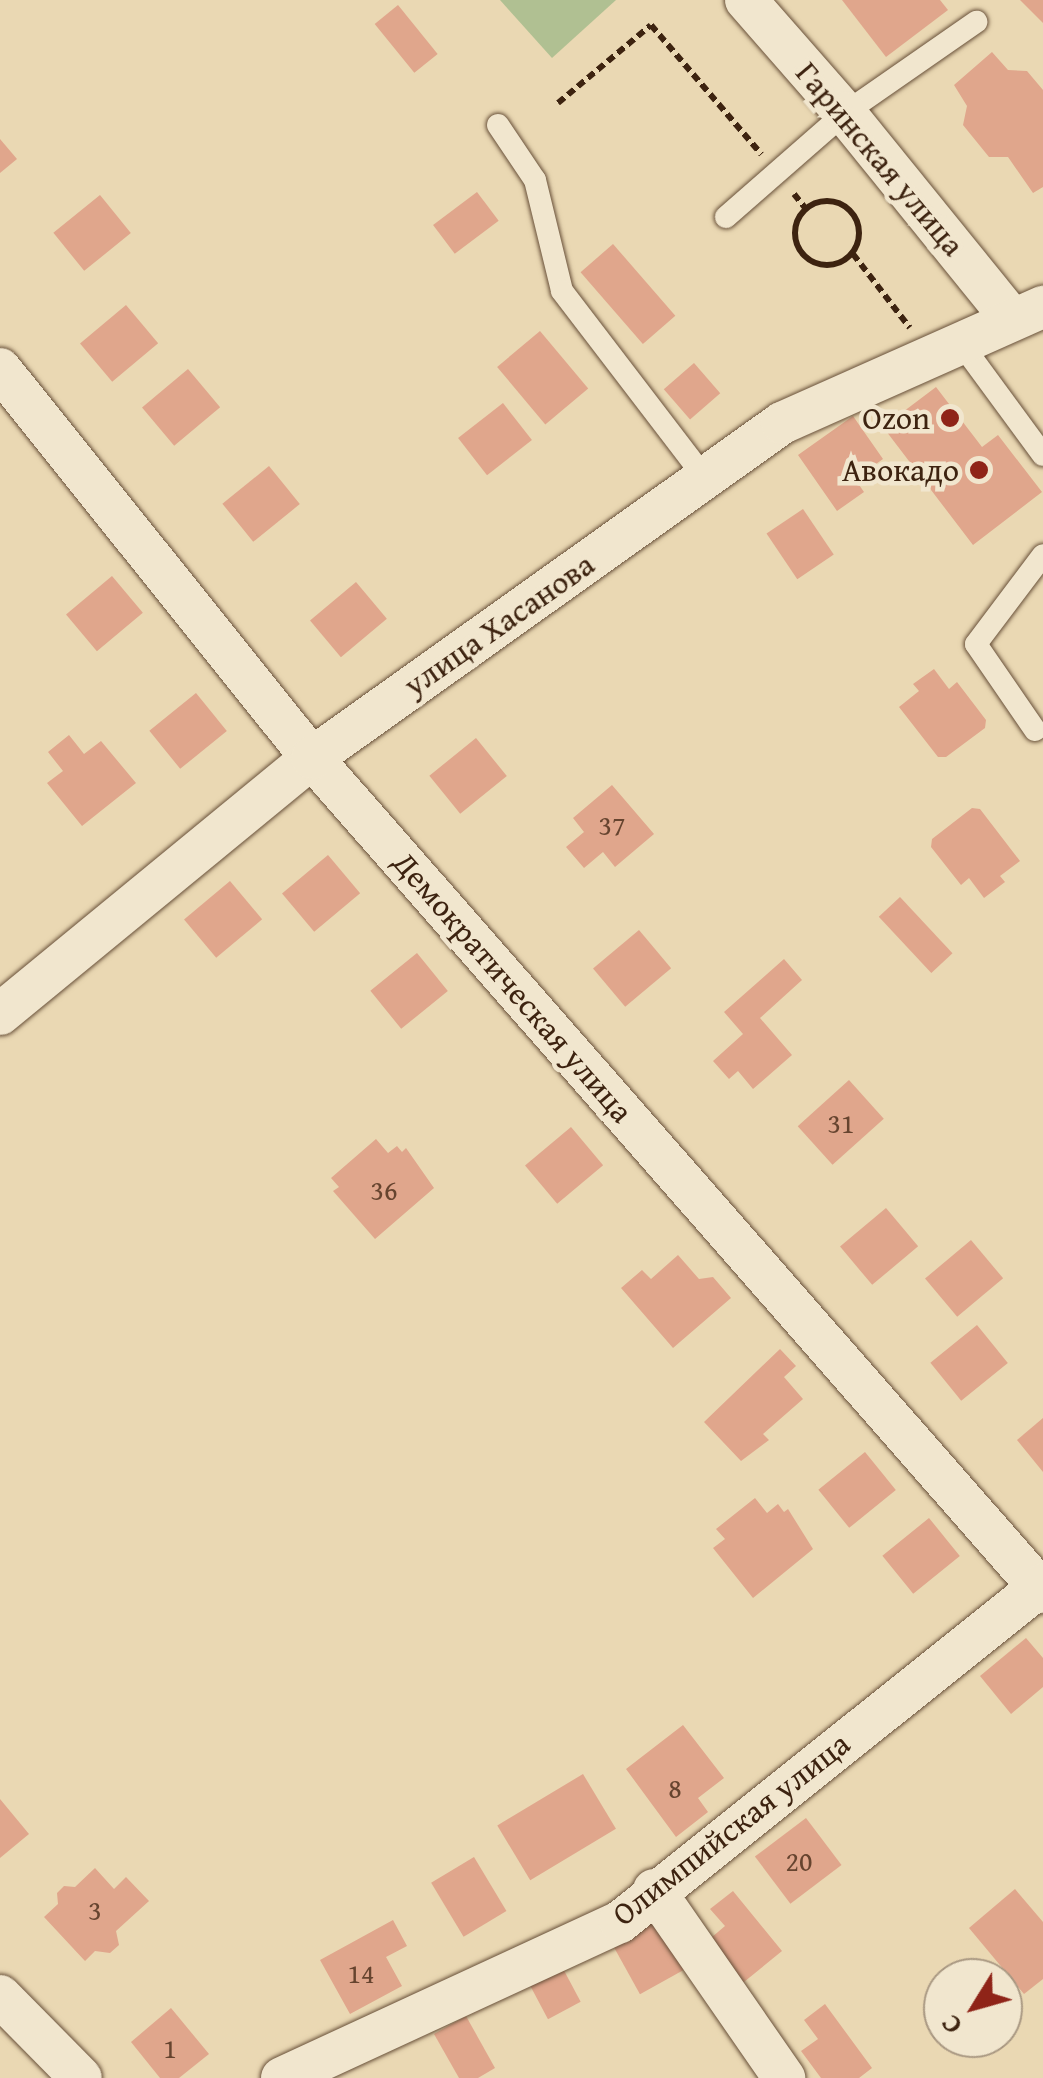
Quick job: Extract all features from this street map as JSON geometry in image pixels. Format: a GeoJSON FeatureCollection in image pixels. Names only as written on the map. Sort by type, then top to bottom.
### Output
{"type":"FeatureCollection","features":[{"type":"Feature","properties":{"kind":"street","name":"Гаринская улица"},"geometry":{"type":"LineString","coordinates":[[746,0],[1028,313]]}},
{"type":"Feature","properties":{"kind":"street","name":"улица Хасанова"},"geometry":{"type":"LineString","coordinates":[[0,1014],[312,758],[782,423],[1028,313]]}},
{"type":"Feature","properties":{"kind":"street","name":"Демократическая улица"},"geometry":{"type":"LineString","coordinates":[[0,369],[312,758],[1041,1587]]}},
{"type":"Feature","properties":{"kind":"street","name":"Олимпийская улица"},"geometry":{"type":"LineString","coordinates":[[282,2078],[620,1922],[654,1890],[1041,1587]]}},
{"type":"Feature","properties":{"kind":"street"},"geometry":{"type":"LineString","coordinates":[[654,1890],[784,2078]]}},
{"type":"Feature","properties":{"kind":"street"},"geometry":{"type":"LineString","coordinates":[[0,1996],[81,2078]]}},
{"type":"Feature","properties":{"kind":"lane"},"geometry":{"type":"LineString","coordinates":[[726,217],[845,113],[976,22]]}},
{"type":"Feature","properties":{"kind":"lane"},"geometry":{"type":"LineString","coordinates":[[498,125],[535,180],[562,292],[705,478]]}},
{"type":"Feature","properties":{"kind":"lane"},"geometry":{"type":"LineString","coordinates":[[946,349],[1043,455]]}},
{"type":"Feature","properties":{"kind":"lane"},"geometry":{"type":"LineString","coordinates":[[1035,730],[976,644],[1043,555]]}},
{"type":"Feature","properties":{"kind":"path"},"geometry":{"type":"LineString","coordinates":[[558,103],[650,25],[806,208]]}},
{"type":"Feature","properties":{"kind":"path"},"geometry":{"type":"LineString","coordinates":[[826,201],[854,214],[860,234],[852,254],[825,266],[806,257],[795,238],[799,217],[806,208],[826,201]]}},
{"type":"Feature","properties":{"kind":"path"},"geometry":{"type":"LineString","coordinates":[[852,254],[946,349]]}},
{"type":"Feature","properties":{"kind":"green space"},"geometry":{"type":"Polygon","coordinates":[[[500,0],[616,0],[552,58],[500,0]]]}},
{"type":"Feature","properties":{"kind":"building"},"geometry":{"type":"Polygon","coordinates":[[[842,0],[940,0],[948,10],[886,57],[842,0]]]}},
{"type":"Feature","properties":{"kind":"building"},"geometry":{"type":"Polygon","coordinates":[[[1020,0],[1043,0],[1043,23],[1020,0]]]}},
{"type":"Feature","properties":{"kind":"building"},"geometry":{"type":"Polygon","coordinates":[[[398,5],[438,54],[414,73],[375,24],[398,5]]]}},
{"type":"Feature","properties":{"kind":"building"},"geometry":{"type":"Polygon","coordinates":[[[992,52],[1008,70],[1027,71],[1043,90],[1043,187],[1033,193],[1008,157],[989,157],[963,125],[967,106],[954,85],[992,52]]]}},
{"type":"Feature","properties":{"kind":"building"},"geometry":{"type":"Polygon","coordinates":[[[0,139],[17,159],[0,173],[0,139]]]}},
{"type":"Feature","properties":{"kind":"building"},"geometry":{"type":"Polygon","coordinates":[[[477,192],[499,221],[455,254],[433,225],[477,192]]]}},
{"type":"Feature","properties":{"kind":"building"},"geometry":{"type":"Polygon","coordinates":[[[100,195],[131,233],[84,271],[53,233],[100,195]]]}},
{"type":"Feature","properties":{"kind":"building"},"geometry":{"type":"Polygon","coordinates":[[[613,244],[675,316],[643,344],[581,272],[613,244]]]}},
{"type":"Feature","properties":{"kind":"building"},"geometry":{"type":"Polygon","coordinates":[[[126,305],[158,343],[112,382],[80,344],[126,305]]]}},
{"type":"Feature","properties":{"kind":"building"},"geometry":{"type":"Polygon","coordinates":[[[540,331],[588,388],[545,424],[497,367],[540,331]]]}},
{"type":"Feature","properties":{"kind":"building"},"geometry":{"type":"Polygon","coordinates":[[[694,363],[720,393],[690,419],[664,389],[694,363]]]}},
{"type":"Feature","properties":{"kind":"building"},"geometry":{"type":"Polygon","coordinates":[[[188,369],[220,407],[174,446],[142,408],[188,369]]]}},
{"type":"Feature","properties":{"kind":"building"},"geometry":{"type":"Polygon","coordinates":[[[936,387],[982,447],[998,435],[1042,492],[973,545],[883,427],[936,387]]]}},
{"type":"Feature","properties":{"kind":"building"},"geometry":{"type":"Polygon","coordinates":[[[503,403],[532,440],[487,475],[458,438],[503,403]]]}},
{"type":"Feature","properties":{"kind":"building"},"geometry":{"type":"Polygon","coordinates":[[[853,416],[883,459],[855,479],[864,492],[837,511],[798,455],[853,416]]]}},
{"type":"Feature","properties":{"kind":"building"},"geometry":{"type":"Polygon","coordinates":[[[269,466],[300,504],[253,542],[222,504],[269,466]]]}},
{"type":"Feature","properties":{"kind":"building"},"geometry":{"type":"Polygon","coordinates":[[[803,509],[834,555],[797,579],[767,534],[803,509]]]}},
{"type":"Feature","properties":{"kind":"building"},"geometry":{"type":"Polygon","coordinates":[[[112,576],[143,613],[97,651],[66,615],[112,576]]]}},
{"type":"Feature","properties":{"kind":"building"},"geometry":{"type":"Polygon","coordinates":[[[356,582],[387,619],[341,657],[310,621],[356,582]]]}},
{"type":"Feature","properties":{"kind":"building"},"geometry":{"type":"Polygon","coordinates":[[[934,669],[949,689],[957,682],[986,720],[985,728],[946,757],[938,757],[899,707],[919,691],[913,684],[934,669]]]}},
{"type":"Feature","properties":{"kind":"building"},"geometry":{"type":"Polygon","coordinates":[[[196,693],[227,731],[180,769],[149,731],[196,693]]]}},
{"type":"Feature","properties":{"kind":"building"},"geometry":{"type":"Polygon","coordinates":[[[69,735],[84,754],[101,741],[136,783],[82,826],[47,783],[63,771],[48,752],[69,735]]]}},
{"type":"Feature","properties":{"kind":"building"},"geometry":{"type":"Polygon","coordinates":[[[476,738],[507,776],[460,814],[429,776],[476,738]]]}},
{"type":"Feature","properties":{"kind":"building"},"geometry":{"type":"Polygon","coordinates":[[[612,785],[654,834],[615,867],[603,852],[584,868],[566,847],[584,832],[573,818],[612,785]]]}},
{"type":"Feature","properties":{"kind":"building"},"geometry":{"type":"Polygon","coordinates":[[[972,808],[980,809],[1020,861],[1000,876],[1005,882],[984,898],[969,878],[961,885],[931,847],[932,839],[972,808]]]}},
{"type":"Feature","properties":{"kind":"building"},"geometry":{"type":"Polygon","coordinates":[[[328,855],[360,893],[314,932],[282,894],[328,855]]]}},
{"type":"Feature","properties":{"kind":"building"},"geometry":{"type":"Polygon","coordinates":[[[230,881],[262,919],[216,958],[184,920],[230,881]]]}},
{"type":"Feature","properties":{"kind":"building"},"geometry":{"type":"Polygon","coordinates":[[[900,897],[953,953],[931,973],[879,917],[900,897]]]}},
{"type":"Feature","properties":{"kind":"building"},"geometry":{"type":"Polygon","coordinates":[[[639,930],[671,968],[625,1007],[593,969],[639,930]]]}},
{"type":"Feature","properties":{"kind":"building"},"geometry":{"type":"Polygon","coordinates":[[[417,953],[448,991],[401,1029],[370,991],[417,953]]]}},
{"type":"Feature","properties":{"kind":"building"},"geometry":{"type":"Polygon","coordinates":[[[784,959],[802,980],[760,1018],[792,1055],[753,1089],[738,1071],[729,1079],[713,1061],[743,1034],[724,1012],[784,959]]]}},
{"type":"Feature","properties":{"kind":"building"},"geometry":{"type":"Polygon","coordinates":[[[849,1080],[884,1119],[833,1165],[798,1126],[849,1080]]]}},
{"type":"Feature","properties":{"kind":"building"},"geometry":{"type":"Polygon","coordinates":[[[571,1127],[603,1165],[557,1204],[525,1166],[571,1127]]]}},
{"type":"Feature","properties":{"kind":"building"},"geometry":{"type":"Polygon","coordinates":[[[376,1139],[388,1153],[397,1146],[402,1152],[406,1148],[434,1188],[375,1239],[333,1191],[339,1187],[331,1178],[376,1139]]]}},
{"type":"Feature","properties":{"kind":"building"},"geometry":{"type":"Polygon","coordinates":[[[886,1208],[918,1246],[872,1285],[840,1247],[886,1208]]]}},
{"type":"Feature","properties":{"kind":"building"},"geometry":{"type":"Polygon","coordinates":[[[971,1240],[1003,1278],[957,1317],[925,1279],[971,1240]]]}},
{"type":"Feature","properties":{"kind":"building"},"geometry":{"type":"Polygon","coordinates":[[[678,1255],[699,1279],[713,1277],[731,1298],[673,1348],[621,1288],[642,1270],[651,1279],[678,1255]]]}},
{"type":"Feature","properties":{"kind":"building"},"geometry":{"type":"Polygon","coordinates":[[[977,1325],[1008,1363],[961,1401],[930,1363],[977,1325]]]}},
{"type":"Feature","properties":{"kind":"building"},"geometry":{"type":"Polygon","coordinates":[[[780,1349],[796,1366],[784,1377],[803,1399],[763,1434],[769,1440],[741,1461],[704,1422],[780,1349]]]}},
{"type":"Feature","properties":{"kind":"building"},"geometry":{"type":"Polygon","coordinates":[[[1043,1418],[1043,1472],[1017,1440],[1043,1418]]]}},
{"type":"Feature","properties":{"kind":"building"},"geometry":{"type":"Polygon","coordinates":[[[865,1452],[896,1490],[849,1528],[818,1490],[865,1452]]]}},
{"type":"Feature","properties":{"kind":"building"},"geometry":{"type":"Polygon","coordinates":[[[755,1498],[767,1513],[778,1504],[784,1512],[788,1509],[813,1549],[753,1598],[713,1548],[725,1539],[716,1529],[755,1498]]]}},
{"type":"Feature","properties":{"kind":"building"},"geometry":{"type":"Polygon","coordinates":[[[929,1518],[960,1556],[913,1594],[882,1556],[929,1518]]]}},
{"type":"Feature","properties":{"kind":"building"},"geometry":{"type":"Polygon","coordinates":[[[1026,1638],[1043,1658],[1043,1687],[1011,1714],[980,1676],[1026,1638]]]}},
{"type":"Feature","properties":{"kind":"building"},"geometry":{"type":"Polygon","coordinates":[[[683,1725],[724,1778],[698,1798],[708,1812],[676,1837],[626,1769],[683,1725]]]}},
{"type":"Feature","properties":{"kind":"building"},"geometry":{"type":"Polygon","coordinates":[[[583,1774],[616,1829],[530,1880],[497,1826],[583,1774]]]}},
{"type":"Feature","properties":{"kind":"building"},"geometry":{"type":"Polygon","coordinates":[[[0,1799],[29,1834],[0,1858],[0,1799]]]}},
{"type":"Feature","properties":{"kind":"building"},"geometry":{"type":"Polygon","coordinates":[[[806,1818],[842,1865],[790,1904],[755,1857],[806,1818]]]}},
{"type":"Feature","properties":{"kind":"building"},"geometry":{"type":"Polygon","coordinates":[[[474,1857],[506,1911],[464,1937],[431,1883],[474,1857]]]}},
{"type":"Feature","properties":{"kind":"building"},"geometry":{"type":"Polygon","coordinates":[[[95,1868],[114,1889],[126,1877],[149,1901],[116,1931],[119,1945],[110,1953],[95,1951],[85,1961],[44,1917],[58,1904],[57,1893],[64,1886],[75,1887],[95,1868]]]}},
{"type":"Feature","properties":{"kind":"building"},"geometry":{"type":"Polygon","coordinates":[[[1015,1889],[1043,1922],[1043,1979],[1024,1994],[1023,1958],[994,1958],[969,1928],[1015,1889]]]}},
{"type":"Feature","properties":{"kind":"building"},"geometry":{"type":"Polygon","coordinates":[[[733,1891],[782,1951],[739,1986],[705,1943],[725,1926],[710,1909],[733,1891]]]}},
{"type":"Feature","properties":{"kind":"building"},"geometry":{"type":"Polygon","coordinates":[[[659,1915],[688,1967],[640,1994],[611,1942],[659,1915]]]}},
{"type":"Feature","properties":{"kind":"building"},"geometry":{"type":"Polygon","coordinates":[[[393,1920],[407,1946],[386,1957],[402,1986],[350,2014],[320,1960],[393,1920]]]}},
{"type":"Feature","properties":{"kind":"building"},"geometry":{"type":"Polygon","coordinates":[[[560,1963],[581,2002],[548,2019],[527,1980],[560,1963]]]}},
{"type":"Feature","properties":{"kind":"building"},"geometry":{"type":"Polygon","coordinates":[[[825,2004],[872,2068],[859,2078],[821,2078],[801,2051],[818,2039],[804,2020],[825,2004]]]}},
{"type":"Feature","properties":{"kind":"building"},"geometry":{"type":"Polygon","coordinates":[[[171,2008],[209,2054],[179,2078],[160,2078],[131,2042],[171,2008]]]}},
{"type":"Feature","properties":{"kind":"building"},"geometry":{"type":"Polygon","coordinates":[[[466,2016],[495,2068],[478,2078],[459,2078],[434,2034],[466,2016]]]}},
{"type":"Feature","properties":{"kind":"place","name":"Ozon"},"geometry":{"type":"Point","coordinates":[950,418]}},
{"type":"Feature","properties":{"kind":"place","name":"Авокадо"},"geometry":{"type":"Point","coordinates":[979,470]}}]}
